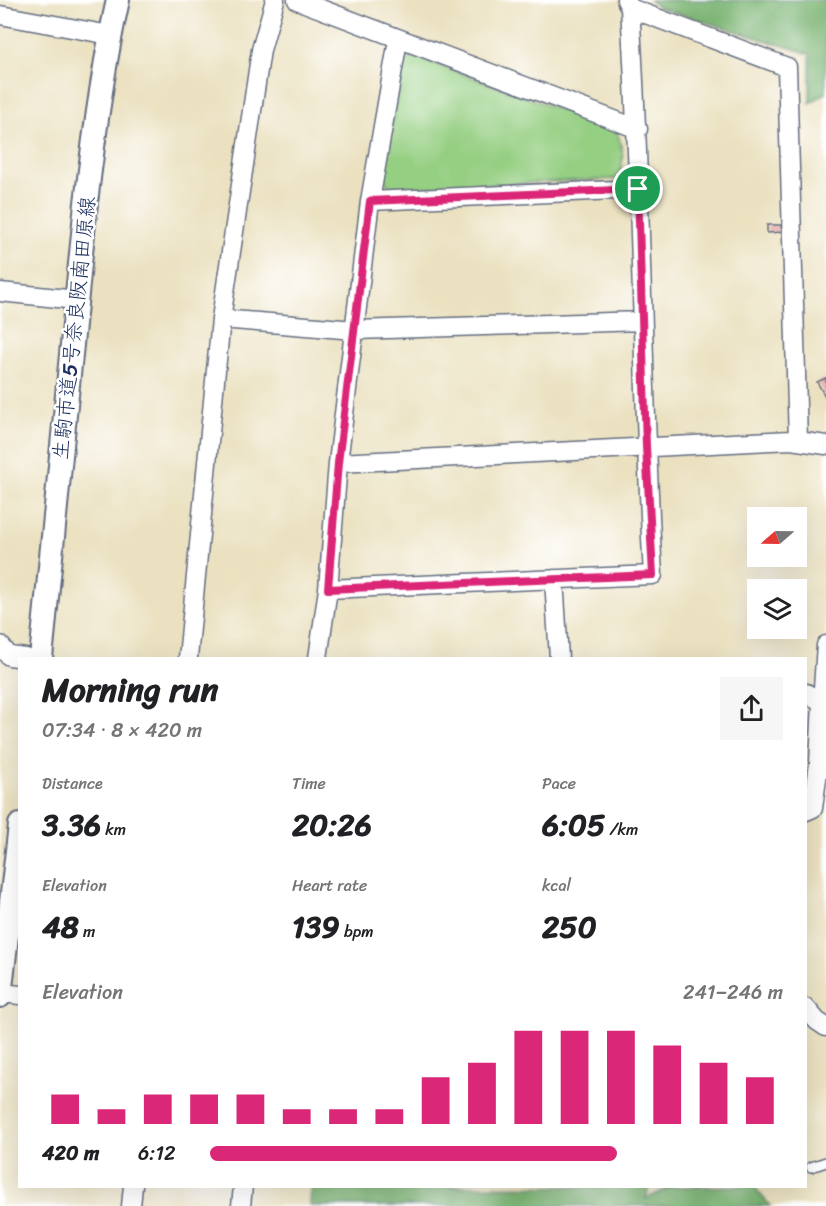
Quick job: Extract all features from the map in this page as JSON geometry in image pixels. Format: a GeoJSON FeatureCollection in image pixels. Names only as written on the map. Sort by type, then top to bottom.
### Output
{"type":"FeatureCollection","features":[{"type":"Feature","properties":{"kind":"street","name":"生駒市道5号奈良阪南田原線"},"geometry":{"type":"LineString","coordinates":[[41,657],[95,130],[118,0]]}},
{"type":"Feature","properties":{"kind":"street"},"geometry":{"type":"LineString","coordinates":[[188,657],[222,319],[261,50],[275,0]]}},
{"type":"Feature","properties":{"kind":"street"},"geometry":{"type":"LineString","coordinates":[[297,0],[638,129]]}},
{"type":"Feature","properties":{"kind":"street"},"geometry":{"type":"LineString","coordinates":[[328,589],[653,575],[646,446],[638,129],[628,4],[787,67],[798,441]]}},
{"type":"Feature","properties":{"kind":"street"},"geometry":{"type":"LineString","coordinates":[[0,15],[110,35]]}},
{"type":"Feature","properties":{"kind":"street"},"geometry":{"type":"LineString","coordinates":[[318,657],[328,589],[338,463],[370,201],[398,39]]}},
{"type":"Feature","properties":{"kind":"street"},"geometry":{"type":"LineString","coordinates":[[370,201],[638,189]]}},
{"type":"Feature","properties":{"kind":"street"},"geometry":{"type":"LineString","coordinates":[[0,292],[77,300]]}},
{"type":"Feature","properties":{"kind":"street"},"geometry":{"type":"LineString","coordinates":[[222,319],[355,330],[642,321]]}},
{"type":"Feature","properties":{"kind":"street"},"geometry":{"type":"LineString","coordinates":[[338,463],[646,446],[798,441],[826,446]]}},
{"type":"Feature","properties":{"kind":"street"},"geometry":{"type":"LineString","coordinates":[[554,579],[559,657]]}},
{"type":"Feature","properties":{"kind":"street"},"geometry":{"type":"LineString","coordinates":[[0,645],[9,656],[18,657]]}},
{"type":"Feature","properties":{"kind":"street"},"geometry":{"type":"LineString","coordinates":[[807,811],[813,808],[819,764],[826,645]]}},
{"type":"Feature","properties":{"kind":"street"},"geometry":{"type":"LineString","coordinates":[[807,694],[824,703]]}},
{"type":"Feature","properties":{"kind":"street"},"geometry":{"type":"LineString","coordinates":[[18,842],[0,994],[18,995]]}},
{"type":"Feature","properties":{"kind":"street"},"geometry":{"type":"LineString","coordinates":[[807,1009],[826,1027]]}},
{"type":"Feature","properties":{"kind":"street"},"geometry":{"type":"LineString","coordinates":[[131,1206],[133,1188]]}},
{"type":"Feature","properties":{"kind":"lane"},"geometry":{"type":"LineString","coordinates":[[810,1167],[826,1162]]}},
{"type":"Feature","properties":{"kind":"green space"},"geometry":{"type":"Polygon","coordinates":[[[650,0],[826,0],[826,93],[810,103],[810,54],[657,7],[650,0]]]}},
{"type":"Feature","properties":{"kind":"green space"},"geometry":{"type":"Polygon","coordinates":[[[414,56],[616,130],[623,155],[622,167],[617,179],[391,189],[382,177],[403,62],[414,56]]]}},
{"type":"Feature","properties":{"kind":"green space"},"geometry":{"type":"Polygon","coordinates":[[[311,1188],[421,1188],[428,1192],[429,1188],[649,1188],[646,1199],[669,1188],[756,1188],[770,1206],[310,1206],[311,1188]]]}},
{"type":"Feature","properties":{"kind":"building"},"geometry":{"type":"Polygon","coordinates":[[[767,225],[781,225],[782,232],[767,233],[767,225]]]}},
{"type":"Feature","properties":{"kind":"building"},"geometry":{"type":"Polygon","coordinates":[[[826,378],[826,398],[817,382],[826,378]]]}},
{"type":"Feature","properties":{"kind":"route"},"geometry":{"type":"LineString","coordinates":[[638,189],[646,446],[653,575],[328,589],[338,463],[370,201],[638,189]]}}]}
